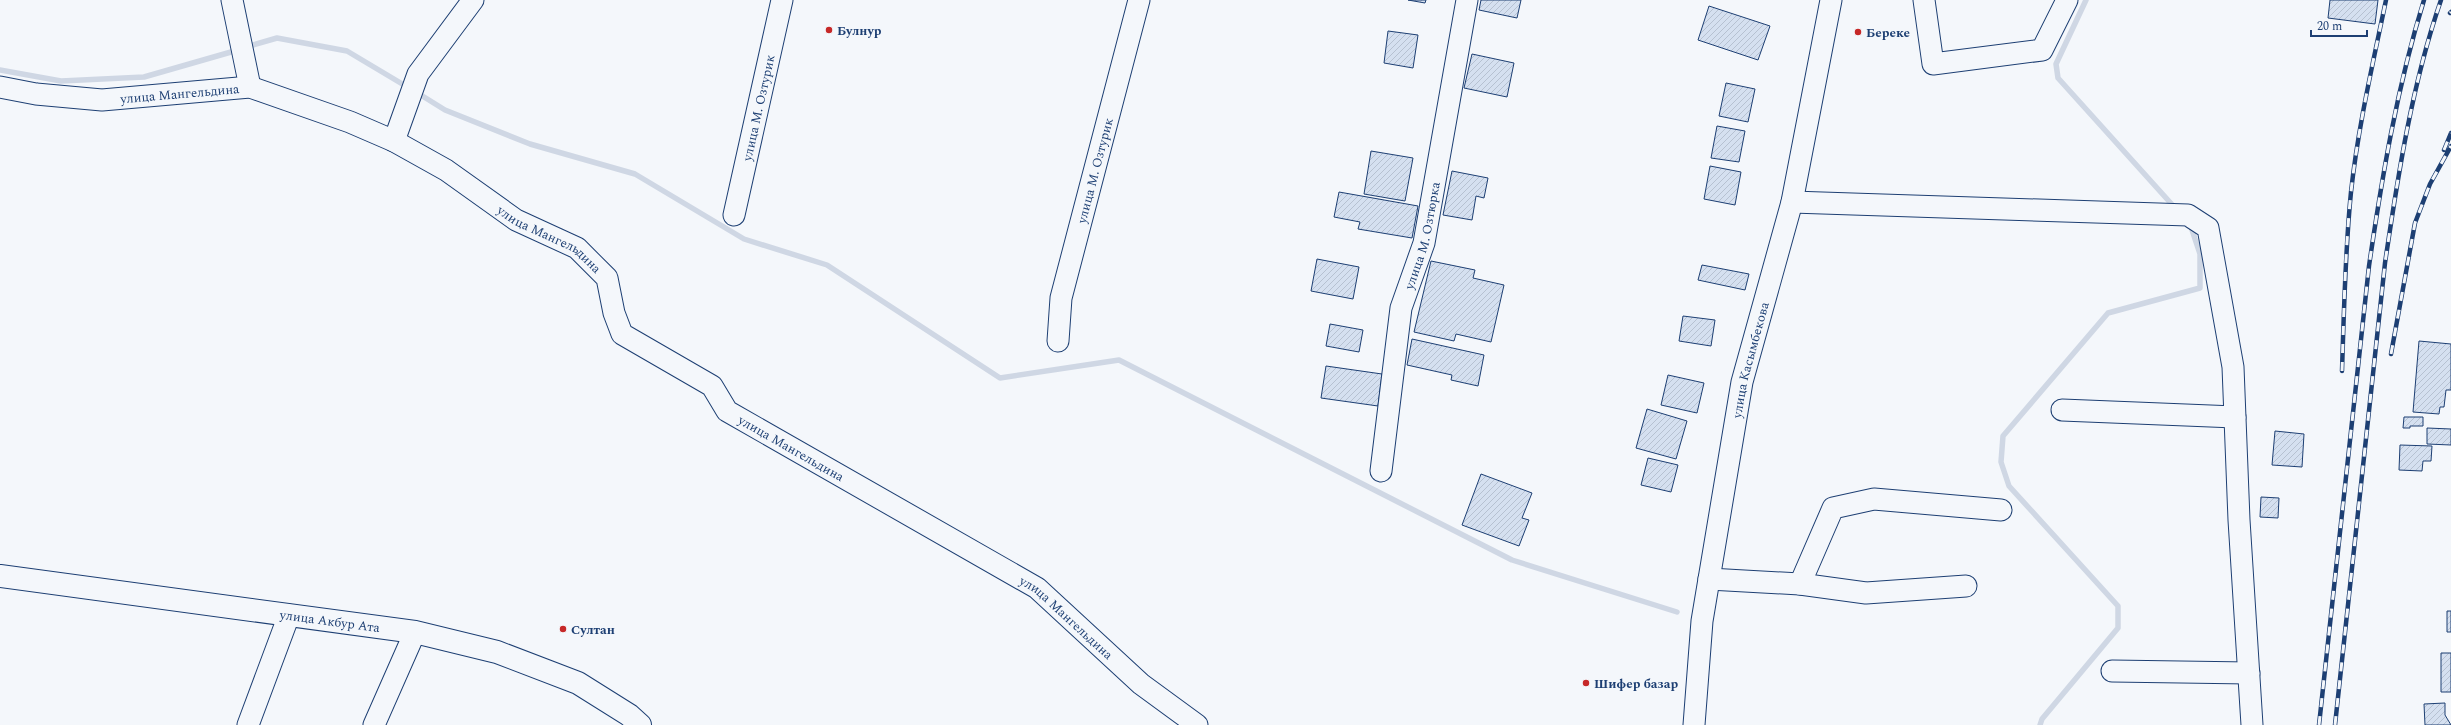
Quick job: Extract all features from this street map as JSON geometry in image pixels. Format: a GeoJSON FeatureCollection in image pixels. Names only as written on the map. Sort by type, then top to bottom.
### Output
{"type":"FeatureCollection","features":[{"type":"Feature","properties":{"kind":"main road","name":"улица Акбур Ата"},"geometry":{"type":"LineString","coordinates":[[0,576],[414,632],[497,652],[578,683],[629,715],[640,725]]}},
{"type":"Feature","properties":{"kind":"street"},"geometry":{"type":"LineString","coordinates":[[232,0],[250,87]]}},
{"type":"Feature","properties":{"kind":"street"},"geometry":{"type":"LineString","coordinates":[[394,141],[418,74],[473,0]]}},
{"type":"Feature","properties":{"kind":"street","name":"улица М. Озтурик"},"geometry":{"type":"LineString","coordinates":[[734,215],[782,0]]}},
{"type":"Feature","properties":{"kind":"street","name":"улица М. Озтурик"},"geometry":{"type":"LineString","coordinates":[[1058,341],[1061,298],[1138,0]]}},
{"type":"Feature","properties":{"kind":"street","name":"улица М. Озтюрка"},"geometry":{"type":"LineString","coordinates":[[1381,471],[1401,308],[1424,243],[1467,0]]}},
{"type":"Feature","properties":{"kind":"street","name":"улица Касымбекова"},"geometry":{"type":"LineString","coordinates":[[1694,725],[1702,621],[1742,382],[1792,202],[1831,0]]}},
{"type":"Feature","properties":{"kind":"street"},"geometry":{"type":"LineString","coordinates":[[1924,0],[1933,64],[2042,50],[2068,0]]}},
{"type":"Feature","properties":{"kind":"street","name":"улица Мангельдина"},"geometry":{"type":"LineString","coordinates":[[0,87],[102,100],[250,87],[350,122],[394,141],[446,170],[516,220],[577,248],[607,278],[614,313],[622,334],[712,386],[727,411],[1037,588],[1141,684],[1197,725]]}},
{"type":"Feature","properties":{"kind":"street"},"geometry":{"type":"LineString","coordinates":[[1792,202],[2188,215],[2208,228],[2233,367],[2239,520],[2252,725]]}},
{"type":"Feature","properties":{"kind":"street"},"geometry":{"type":"LineString","coordinates":[[2062,410],[2235,417]]}},
{"type":"Feature","properties":{"kind":"street"},"geometry":{"type":"LineString","coordinates":[[1800,584],[1833,508],[1874,499],[2001,510]]}},
{"type":"Feature","properties":{"kind":"street"},"geometry":{"type":"LineString","coordinates":[[1709,579],[1800,584],[1866,593],[1966,586]]}},
{"type":"Feature","properties":{"kind":"street"},"geometry":{"type":"LineString","coordinates":[[248,725],[289,615]]}},
{"type":"Feature","properties":{"kind":"street"},"geometry":{"type":"LineString","coordinates":[[374,725],[414,632]]}},
{"type":"Feature","properties":{"kind":"street"},"geometry":{"type":"LineString","coordinates":[[2112,671],[2249,673]]}},
{"type":"Feature","properties":{"kind":"building"},"geometry":{"type":"Polygon","coordinates":[[[1408,0],[1426,0],[1425,3],[1408,0]]]}},
{"type":"Feature","properties":{"kind":"building"},"geometry":{"type":"Polygon","coordinates":[[[1481,0],[1521,0],[1517,18],[1479,10],[1481,0]]]}},
{"type":"Feature","properties":{"kind":"building"},"geometry":{"type":"Polygon","coordinates":[[[2330,0],[2378,0],[2375,24],[2328,18],[2330,0]]]}},
{"type":"Feature","properties":{"kind":"building"},"geometry":{"type":"Polygon","coordinates":[[[1709,6],[1770,26],[1758,60],[1698,40],[1709,6]]]}},
{"type":"Feature","properties":{"kind":"building"},"geometry":{"type":"Polygon","coordinates":[[[1388,31],[1418,35],[1413,68],[1384,63],[1388,31]]]}},
{"type":"Feature","properties":{"kind":"building"},"geometry":{"type":"Polygon","coordinates":[[[1472,54],[1514,63],[1507,97],[1464,88],[1472,54]]]}},
{"type":"Feature","properties":{"kind":"building"},"geometry":{"type":"Polygon","coordinates":[[[1726,83],[1755,89],[1748,122],[1719,116],[1726,83]]]}},
{"type":"Feature","properties":{"kind":"building"},"geometry":{"type":"Polygon","coordinates":[[[1717,126],[1745,131],[1739,162],[1711,158],[1717,126]]]}},
{"type":"Feature","properties":{"kind":"building"},"geometry":{"type":"Polygon","coordinates":[[[1371,151],[1413,158],[1405,201],[1364,194],[1371,151]]]}},
{"type":"Feature","properties":{"kind":"building"},"geometry":{"type":"Polygon","coordinates":[[[1710,166],[1741,172],[1735,205],[1704,199],[1710,166]]]}},
{"type":"Feature","properties":{"kind":"building"},"geometry":{"type":"Polygon","coordinates":[[[1452,171],[1488,178],[1484,198],[1476,196],[1472,220],[1443,215],[1452,171]]]}},
{"type":"Feature","properties":{"kind":"building"},"geometry":{"type":"Polygon","coordinates":[[[1339,192],[1418,206],[1412,238],[1358,229],[1360,222],[1334,217],[1339,192]]]}},
{"type":"Feature","properties":{"kind":"building"},"geometry":{"type":"Polygon","coordinates":[[[1317,259],[1359,267],[1353,299],[1311,291],[1317,259]]]}},
{"type":"Feature","properties":{"kind":"building"},"geometry":{"type":"Polygon","coordinates":[[[1431,261],[1475,270],[1473,278],[1504,285],[1491,342],[1456,334],[1454,341],[1414,332],[1431,261]]]}},
{"type":"Feature","properties":{"kind":"building"},"geometry":{"type":"Polygon","coordinates":[[[1702,265],[1749,274],[1745,290],[1698,280],[1702,265]]]}},
{"type":"Feature","properties":{"kind":"building"},"geometry":{"type":"Polygon","coordinates":[[[1683,316],[1715,320],[1711,346],[1679,341],[1683,316]]]}},
{"type":"Feature","properties":{"kind":"building"},"geometry":{"type":"Polygon","coordinates":[[[1330,324],[1363,330],[1359,352],[1326,346],[1330,324]]]}},
{"type":"Feature","properties":{"kind":"building"},"geometry":{"type":"Polygon","coordinates":[[[1412,339],[1484,355],[1478,386],[1451,380],[1452,375],[1407,365],[1412,339]]]}},
{"type":"Feature","properties":{"kind":"building"},"geometry":{"type":"Polygon","coordinates":[[[2419,341],[2451,344],[2451,390],[2446,390],[2444,407],[2440,407],[2439,414],[2413,412],[2419,341]]]}},
{"type":"Feature","properties":{"kind":"building"},"geometry":{"type":"Polygon","coordinates":[[[1326,366],[1382,374],[1378,406],[1321,398],[1326,366]]]}},
{"type":"Feature","properties":{"kind":"building"},"geometry":{"type":"Polygon","coordinates":[[[1668,375],[1704,383],[1697,413],[1661,405],[1668,375]]]}},
{"type":"Feature","properties":{"kind":"building"},"geometry":{"type":"Polygon","coordinates":[[[1647,409],[1687,421],[1676,459],[1636,448],[1647,409]]]}},
{"type":"Feature","properties":{"kind":"building"},"geometry":{"type":"Polygon","coordinates":[[[2404,417],[2423,417],[2423,426],[2410,426],[2410,428],[2403,428],[2404,417]]]}},
{"type":"Feature","properties":{"kind":"building"},"geometry":{"type":"Polygon","coordinates":[[[2427,428],[2451,429],[2451,445],[2427,444],[2427,428]]]}},
{"type":"Feature","properties":{"kind":"building"},"geometry":{"type":"Polygon","coordinates":[[[2275,431],[2304,434],[2302,467],[2272,465],[2275,431]]]}},
{"type":"Feature","properties":{"kind":"building"},"geometry":{"type":"Polygon","coordinates":[[[2400,445],[2432,446],[2431,461],[2423,461],[2422,471],[2399,470],[2400,445]]]}},
{"type":"Feature","properties":{"kind":"building"},"geometry":{"type":"Polygon","coordinates":[[[1648,458],[1678,465],[1671,492],[1641,485],[1648,458]]]}},
{"type":"Feature","properties":{"kind":"building"},"geometry":{"type":"Polygon","coordinates":[[[1481,474],[1532,493],[1522,518],[1529,520],[1519,546],[1462,525],[1481,474]]]}},
{"type":"Feature","properties":{"kind":"building"},"geometry":{"type":"Polygon","coordinates":[[[2261,497],[2279,498],[2278,518],[2260,517],[2261,497]]]}},
{"type":"Feature","properties":{"kind":"building"},"geometry":{"type":"Polygon","coordinates":[[[2447,611],[2451,611],[2451,632],[2447,632],[2447,611]]]}},
{"type":"Feature","properties":{"kind":"building"},"geometry":{"type":"Polygon","coordinates":[[[2441,653],[2451,653],[2451,692],[2441,692],[2441,653]]]}},
{"type":"Feature","properties":{"kind":"building"},"geometry":{"type":"Polygon","coordinates":[[[2445,703],[2445,715],[2451,725],[2425,725],[2424,704],[2445,703]]]}},
{"type":"Feature","properties":{"kind":"waterway"},"geometry":{"type":"LineString","coordinates":[[2086,0],[2056,64],[2058,78],[2176,209]]}},
{"type":"Feature","properties":{"kind":"waterway"},"geometry":{"type":"LineString","coordinates":[[246,47],[277,38],[347,51],[409,88]]}},
{"type":"Feature","properties":{"kind":"waterway"},"geometry":{"type":"LineString","coordinates":[[0,70],[61,81],[144,77],[238,50]]}},
{"type":"Feature","properties":{"kind":"waterway"},"geometry":{"type":"LineString","coordinates":[[416,92],[445,110],[530,144],[635,174],[744,239],[827,265],[1000,378],[1119,360],[1512,560],[1677,612]]}},
{"type":"Feature","properties":{"kind":"waterway"},"geometry":{"type":"LineString","coordinates":[[2040,725],[2042,719],[2118,628],[2118,606],[2009,486],[2001,462],[2003,436],[2108,313],[2200,288],[2200,254],[2190,224]]}},
{"type":"Feature","properties":{"kind":"railway"},"geometry":{"type":"LineString","coordinates":[[2342,371],[2346,259],[2351,192],[2362,119],[2386,0]]}},
{"type":"Feature","properties":{"kind":"railway"},"geometry":{"type":"LineString","coordinates":[[2319,725],[2369,266],[2391,132],[2414,33],[2424,0]]}},
{"type":"Feature","properties":{"kind":"railway"},"geometry":{"type":"LineString","coordinates":[[2335,725],[2385,263],[2395,197],[2414,97],[2441,0]]}},
{"type":"Feature","properties":{"kind":"railway"},"geometry":{"type":"LineString","coordinates":[[2444,150],[2451,133]]}},
{"type":"Feature","properties":{"kind":"railway"},"geometry":{"type":"LineString","coordinates":[[2391,354],[2415,223],[2430,184],[2451,146]]}},
{"type":"Feature","properties":{"kind":"place","name":"Булнур"},"geometry":{"type":"Point","coordinates":[829,30]}},
{"type":"Feature","properties":{"kind":"place","name":"Береке"},"geometry":{"type":"Point","coordinates":[1858,32]}},
{"type":"Feature","properties":{"kind":"place","name":"Султан"},"geometry":{"type":"Point","coordinates":[563,629]}},
{"type":"Feature","properties":{"kind":"place","name":"Шифер базар"},"geometry":{"type":"Point","coordinates":[1586,683]}}]}
